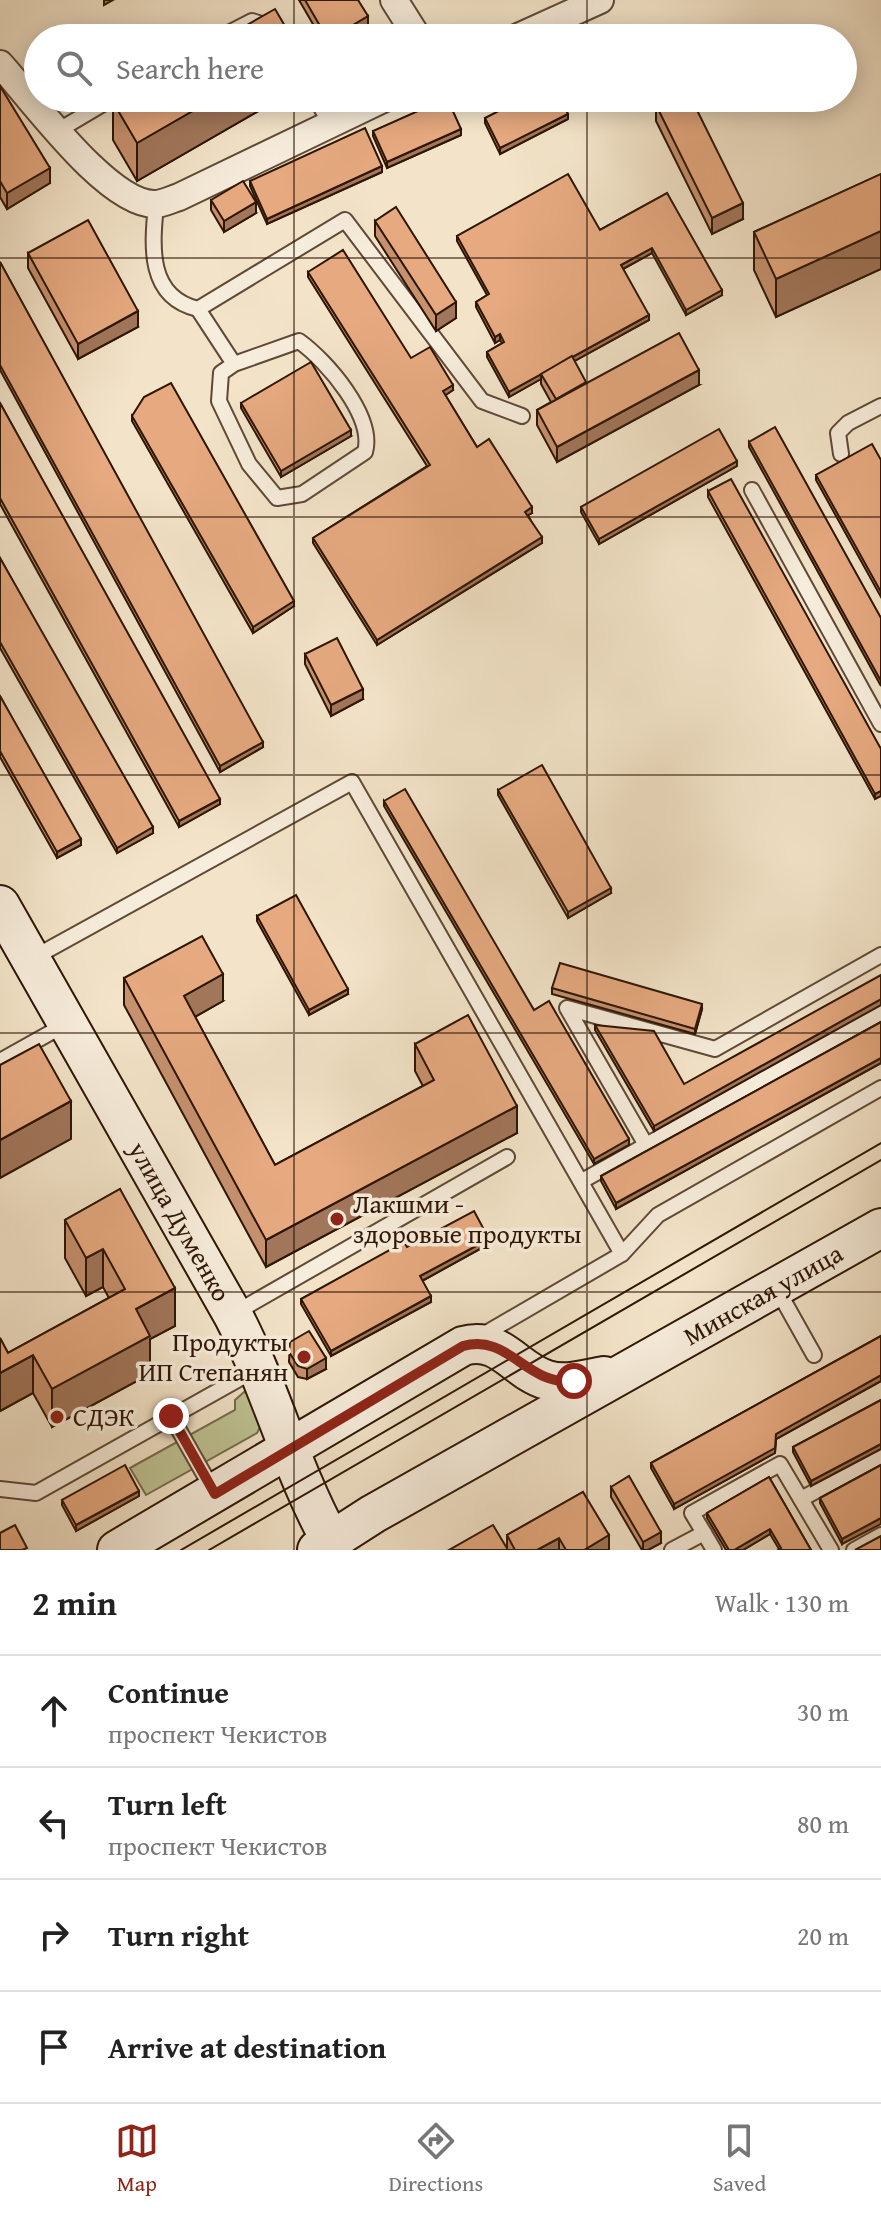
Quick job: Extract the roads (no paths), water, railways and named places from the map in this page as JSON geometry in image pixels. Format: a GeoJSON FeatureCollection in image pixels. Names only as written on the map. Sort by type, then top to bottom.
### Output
{"type":"FeatureCollection","features":[{"type":"Feature","properties":{"kind":"main road","name":"улица Думенко"},"geometry":{"type":"LineString","coordinates":[[2,915],[31,960],[260,1367],[305,1495],[328,1547]]}},
{"type":"Feature","properties":{"kind":"main road","name":"Минская улица"},"geometry":{"type":"LineString","coordinates":[[644,1362],[776,1287],[878,1236]]}},
{"type":"Feature","properties":{"kind":"main road"},"geometry":{"type":"LineString","coordinates":[[117,1550],[463,1346],[483,1343],[494,1346],[544,1380],[559,1383],[604,1376],[644,1362]]}},
{"type":"Feature","properties":{"kind":"main road"},"geometry":{"type":"LineString","coordinates":[[328,1547],[466,1461],[644,1362]]}},
{"type":"Feature","properties":{"kind":"main road"},"geometry":{"type":"LineString","coordinates":[[466,1461],[512,1422],[521,1407],[526,1368]]}},
{"type":"Feature","properties":{"kind":"street"},"geometry":{"type":"LineString","coordinates":[[394,0],[409,24]]}},
{"type":"Feature","properties":{"kind":"street"},"geometry":{"type":"LineString","coordinates":[[544,11],[600,0]]}},
{"type":"Feature","properties":{"kind":"street"},"geometry":{"type":"LineString","coordinates":[[0,64],[24,91]]}},
{"type":"Feature","properties":{"kind":"street"},"geometry":{"type":"LineString","coordinates":[[43,112],[108,185],[132,199],[156,204],[179,197],[355,112]]}},
{"type":"Feature","properties":{"kind":"lane"},"geometry":{"type":"LineString","coordinates":[[59,130],[89,112]]}},
{"type":"Feature","properties":{"kind":"lane"},"geometry":{"type":"LineString","coordinates":[[324,112],[330,124]]}},
{"type":"Feature","properties":{"kind":"lane"},"geometry":{"type":"LineString","coordinates":[[156,204],[152,250],[160,285],[184,305],[198,309],[234,364]]}},
{"type":"Feature","properties":{"kind":"lane"},"geometry":{"type":"LineString","coordinates":[[198,309],[345,220],[482,401],[522,416]]}},
{"type":"Feature","properties":{"kind":"lane"},"geometry":{"type":"LineString","coordinates":[[299,341],[312,351],[359,409],[369,440],[365,452],[302,494],[277,498],[249,464],[219,401],[221,373],[234,364],[299,341]]}},
{"type":"Feature","properties":{"kind":"lane"},"geometry":{"type":"LineString","coordinates":[[841,454],[838,433],[848,423],[881,406]]}},
{"type":"Feature","properties":{"kind":"lane"},"geometry":{"type":"LineString","coordinates":[[752,490],[881,724]]}},
{"type":"Feature","properties":{"kind":"lane"},"geometry":{"type":"LineString","coordinates":[[31,960],[352,782],[622,1254]]}},
{"type":"Feature","properties":{"kind":"lane"},"geometry":{"type":"LineString","coordinates":[[646,1145],[567,1008],[715,1049],[881,955]]}},
{"type":"Feature","properties":{"kind":"lane"},"geometry":{"type":"LineString","coordinates":[[582,1181],[881,1013]]}},
{"type":"Feature","properties":{"kind":"lane"},"geometry":{"type":"LineString","coordinates":[[0,1061],[66,1024]]}},
{"type":"Feature","properties":{"kind":"lane"},"geometry":{"type":"LineString","coordinates":[[463,1346],[622,1254],[658,1215],[881,1088]]}},
{"type":"Feature","properties":{"kind":"lane"},"geometry":{"type":"LineString","coordinates":[[233,1315],[507,1157]]}},
{"type":"Feature","properties":{"kind":"lane"},"geometry":{"type":"LineString","coordinates":[[776,1287],[814,1355]]}},
{"type":"Feature","properties":{"kind":"lane"},"geometry":{"type":"LineString","coordinates":[[0,1489],[36,1493],[260,1367]]}},
{"type":"Feature","properties":{"kind":"lane"},"geometry":{"type":"LineString","coordinates":[[171,1416],[215,1494]]}},
{"type":"Feature","properties":{"kind":"lane"},"geometry":{"type":"LineString","coordinates":[[801,1499],[881,1456]]}},
{"type":"Feature","properties":{"kind":"lane"},"geometry":{"type":"LineString","coordinates":[[714,1550],[692,1513],[780,1464],[831,1550]]}},
{"type":"Feature","properties":{"kind":"lane"},"geometry":{"type":"LineString","coordinates":[[672,1550],[704,1533]]}},
{"type":"Feature","properties":{"kind":"lane"},"geometry":{"type":"LineString","coordinates":[[854,1550],[881,1535]]}},
{"type":"Feature","properties":{"kind":"tram line"},"geometry":{"type":"LineString","coordinates":[[181,1550],[881,1143]]}},
{"type":"Feature","properties":{"kind":"tram line"},"geometry":{"type":"LineString","coordinates":[[209,1550],[881,1160]]}},
{"type":"Feature","properties":{"kind":"place","name":"Лакшми - здоровые продукты"},"geometry":{"type":"Point","coordinates":[337,1219]}},
{"type":"Feature","properties":{"kind":"place","name":"Продукты ИП Степанян"},"geometry":{"type":"Point","coordinates":[304,1357]}},
{"type":"Feature","properties":{"kind":"place","name":"СДЭК"},"geometry":{"type":"Point","coordinates":[57,1417]}}]}
